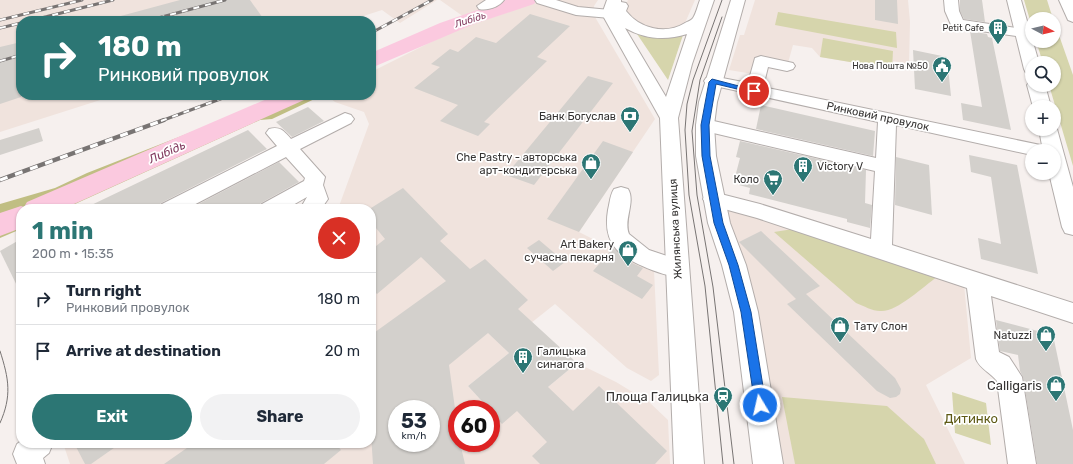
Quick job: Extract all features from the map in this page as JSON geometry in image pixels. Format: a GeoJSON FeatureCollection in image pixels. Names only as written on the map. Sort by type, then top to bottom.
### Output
{"type":"FeatureCollection","features":[{"type":"Feature","properties":{"kind":"main road"},"geometry":{"type":"LineString","coordinates":[[623,0],[618,11],[624,20],[636,28],[649,32],[673,33],[683,30],[700,20]]}},
{"type":"Feature","properties":{"kind":"main road","name":"Жилянська вулиця"},"geometry":{"type":"LineString","coordinates":[[689,464],[669,118],[684,64],[707,0]]}},
{"type":"Feature","properties":{"kind":"main road"},"geometry":{"type":"LineString","coordinates":[[738,0],[712,82],[705,125],[706,156],[713,199],[719,223],[734,265],[746,312],[768,464]]}},
{"type":"Feature","properties":{"kind":"main road"},"geometry":{"type":"LineString","coordinates":[[1014,0],[1029,56]]}},
{"type":"Feature","properties":{"kind":"main road"},"geometry":{"type":"LineString","coordinates":[[1066,0],[1073,17]]}},
{"type":"Feature","properties":{"kind":"main road"},"geometry":{"type":"LineString","coordinates":[[612,7],[669,118]]}},
{"type":"Feature","properties":{"kind":"main road"},"geometry":{"type":"LineString","coordinates":[[1061,180],[1073,227]]}},
{"type":"Feature","properties":{"kind":"street"},"geometry":{"type":"LineString","coordinates":[[484,6],[498,0]]}},
{"type":"Feature","properties":{"kind":"street"},"geometry":{"type":"LineString","coordinates":[[951,0],[952,11],[957,24],[1023,33]]}},
{"type":"Feature","properties":{"kind":"street"},"geometry":{"type":"LineString","coordinates":[[544,1],[582,12],[612,7]]}},
{"type":"Feature","properties":{"kind":"street"},"geometry":{"type":"LineString","coordinates":[[754,91],[761,60],[787,66]]}},
{"type":"Feature","properties":{"kind":"street","name":"Ринковий провулок"},"geometry":{"type":"LineString","coordinates":[[712,82],[1025,147]]}},
{"type":"Feature","properties":{"kind":"street"},"geometry":{"type":"LineString","coordinates":[[180,204],[345,118]]}},
{"type":"Feature","properties":{"kind":"street"},"geometry":{"type":"LineString","coordinates":[[881,250],[887,118]]}},
{"type":"Feature","properties":{"kind":"street"},"geometry":{"type":"LineString","coordinates":[[705,125],[885,167]]}},
{"type":"Feature","properties":{"kind":"street"},"geometry":{"type":"LineString","coordinates":[[275,133],[290,147],[315,177],[313,185],[318,199],[314,204]]}},
{"type":"Feature","properties":{"kind":"street"},"geometry":{"type":"LineString","coordinates":[[278,204],[313,185]]}},
{"type":"Feature","properties":{"kind":"street"},"geometry":{"type":"LineString","coordinates":[[621,194],[617,231],[622,243],[634,251],[665,266],[677,268]]}},
{"type":"Feature","properties":{"kind":"street"},"geometry":{"type":"LineString","coordinates":[[713,199],[750,208],[1073,313]]}},
{"type":"Feature","properties":{"kind":"street"},"geometry":{"type":"LineString","coordinates":[[978,282],[988,359],[1000,366],[1009,377],[1022,464]]}},
{"type":"Feature","properties":{"kind":"shaded area"},"geometry":{"type":"Polygon","coordinates":[[[0,0],[437,0],[400,23],[382,10],[363,16],[16,16],[16,100],[100,100],[0,132],[0,0]]]}},
{"type":"Feature","properties":{"kind":"shaded area"},"geometry":{"type":"Polygon","coordinates":[[[440,0],[598,0],[594,6],[595,17],[655,119],[579,232],[654,270],[659,375],[651,381],[627,368],[555,304],[526,327],[504,348],[509,353],[468,386],[481,400],[448,400],[448,452],[500,452],[500,408],[546,385],[548,387],[577,363],[616,382],[649,402],[668,420],[670,464],[70,464],[65,448],[376,448],[376,204],[340,204],[369,124],[364,112],[332,100],[376,100],[376,70],[471,22],[440,0]]]}},
{"type":"Feature","properties":{"kind":"shaded area"},"geometry":{"type":"Polygon","coordinates":[[[628,0],[695,0],[685,23],[671,29],[657,30],[640,27],[624,9],[628,0]]]}},
{"type":"Feature","properties":{"kind":"shaded area"},"geometry":{"type":"Polygon","coordinates":[[[755,0],[908,0],[910,22],[909,64],[893,61],[892,69],[820,57],[812,48],[793,45],[788,63],[756,58],[753,74],[729,70],[740,35],[744,35],[755,0]]]}},
{"type":"Feature","properties":{"kind":"shaded area"},"geometry":{"type":"Polygon","coordinates":[[[273,100],[312,100],[272,119],[260,120],[75,204],[16,204],[16,231],[0,238],[0,204],[55,188],[87,173],[273,100]]]}},
{"type":"Feature","properties":{"kind":"shaded area"},"geometry":{"type":"Polygon","coordinates":[[[731,207],[964,284],[971,358],[926,385],[965,464],[779,464],[723,208],[731,207]]]}},
{"type":"Feature","properties":{"kind":"green space"},"geometry":{"type":"Polygon","coordinates":[[[1024,0],[1047,0],[1051,12],[1028,12],[1024,0]]]}},
{"type":"Feature","properties":{"kind":"green space"},"geometry":{"type":"Polygon","coordinates":[[[778,12],[896,32],[897,48],[775,25],[778,12]]]}},
{"type":"Feature","properties":{"kind":"green space"},"geometry":{"type":"Polygon","coordinates":[[[635,31],[673,37],[683,35],[668,80],[635,31]]]}},
{"type":"Feature","properties":{"kind":"green space"},"geometry":{"type":"Polygon","coordinates":[[[823,38],[893,51],[892,69],[820,57],[823,38]]]}},
{"type":"Feature","properties":{"kind":"green space"},"geometry":{"type":"Polygon","coordinates":[[[1061,41],[1073,75],[1073,166],[1061,126],[1061,100],[1053,100],[1051,92],[1061,92],[1061,56],[1041,56],[1038,48],[1061,48],[1061,41]]]}},
{"type":"Feature","properties":{"kind":"green space"},"geometry":{"type":"Polygon","coordinates":[[[793,229],[937,277],[910,298],[894,308],[880,311],[871,309],[856,303],[774,232],[793,229]]]}},
{"type":"Feature","properties":{"kind":"green space","name":"Дитинко"},"geometry":{"type":"Polygon","coordinates":[[[952,392],[986,403],[991,445],[955,433],[952,392]]]}},
{"type":"Feature","properties":{"kind":"green space"},"geometry":{"type":"Polygon","coordinates":[[[782,397],[887,406],[924,439],[936,464],[795,464],[782,397]]]}},
{"type":"Feature","properties":{"kind":"building"},"geometry":{"type":"Polygon","coordinates":[[[180,0],[250,0],[261,16],[121,16],[180,0]]]}},
{"type":"Feature","properties":{"kind":"building"},"geometry":{"type":"Polygon","coordinates":[[[875,0],[897,0],[898,24],[875,20],[875,0]]]}},
{"type":"Feature","properties":{"kind":"building"},"geometry":{"type":"Polygon","coordinates":[[[960,0],[982,0],[985,22],[964,19],[960,11],[960,0]]]}},
{"type":"Feature","properties":{"kind":"building"},"geometry":{"type":"Polygon","coordinates":[[[530,14],[570,26],[537,57],[547,61],[484,122],[490,124],[478,136],[440,121],[458,105],[414,88],[440,67],[431,64],[450,49],[458,52],[476,37],[496,43],[530,14]]]}},
{"type":"Feature","properties":{"kind":"building"},"geometry":{"type":"Polygon","coordinates":[[[970,31],[987,34],[988,37],[992,38],[1011,130],[963,120],[961,103],[982,107],[970,31]]]}},
{"type":"Feature","properties":{"kind":"building"},"geometry":{"type":"Polygon","coordinates":[[[16,43],[16,99],[0,104],[0,47],[16,43]]]}},
{"type":"Feature","properties":{"kind":"building"},"geometry":{"type":"Polygon","coordinates":[[[913,50],[947,57],[951,96],[915,89],[913,50]]]}},
{"type":"Feature","properties":{"kind":"building"},"geometry":{"type":"Polygon","coordinates":[[[588,76],[613,83],[534,185],[506,175],[588,76]]]}},
{"type":"Feature","properties":{"kind":"building"},"geometry":{"type":"Polygon","coordinates":[[[761,105],[875,131],[873,156],[756,129],[761,105]]]}},
{"type":"Feature","properties":{"kind":"building"},"geometry":{"type":"Polygon","coordinates":[[[308,107],[324,121],[292,137],[276,122],[308,107]]]}},
{"type":"Feature","properties":{"kind":"building"},"geometry":{"type":"Polygon","coordinates":[[[39,128],[43,141],[0,155],[0,140],[39,128]]]}},
{"type":"Feature","properties":{"kind":"building"},"geometry":{"type":"Polygon","coordinates":[[[248,130],[267,149],[160,204],[93,204],[248,130]]]}},
{"type":"Feature","properties":{"kind":"building"},"geometry":{"type":"Polygon","coordinates":[[[603,141],[633,152],[579,232],[547,219],[603,141]]]}},
{"type":"Feature","properties":{"kind":"building","name":"Victory V"},"geometry":{"type":"Polygon","coordinates":[[[740,141],[866,170],[865,203],[872,205],[870,228],[847,222],[847,219],[749,194],[750,188],[739,185],[740,182],[734,181],[740,158],[736,157],[740,141]]]}},
{"type":"Feature","properties":{"kind":"building"},"geometry":{"type":"Polygon","coordinates":[[[969,155],[1017,165],[1038,274],[981,259],[978,238],[1001,244],[991,177],[971,172],[969,155]]]}},
{"type":"Feature","properties":{"kind":"building"},"geometry":{"type":"Polygon","coordinates":[[[896,157],[929,165],[932,215],[895,205],[896,157]]]}},
{"type":"Feature","properties":{"kind":"building"},"geometry":{"type":"Polygon","coordinates":[[[279,162],[299,182],[260,204],[199,204],[279,162]]]}},
{"type":"Feature","properties":{"kind":"building"},"geometry":{"type":"Polygon","coordinates":[[[403,188],[448,234],[440,241],[470,269],[485,259],[528,300],[518,309],[577,363],[548,387],[573,411],[599,386],[667,451],[655,464],[540,464],[532,456],[547,442],[517,411],[502,424],[500,422],[500,400],[481,400],[468,386],[509,353],[488,333],[449,365],[454,400],[448,400],[448,452],[462,452],[465,464],[373,464],[372,448],[376,448],[376,331],[446,281],[421,257],[377,294],[376,246],[385,239],[376,228],[376,205],[403,188]]]}},
{"type":"Feature","properties":{"kind":"building"},"geometry":{"type":"Polygon","coordinates":[[[761,231],[820,286],[806,294],[895,378],[901,389],[900,394],[896,397],[890,398],[877,391],[787,304],[796,299],[739,242],[761,231]]]}},
{"type":"Feature","properties":{"kind":"building"},"geometry":{"type":"Polygon","coordinates":[[[539,240],[565,262],[553,271],[527,248],[539,240]]]}},
{"type":"Feature","properties":{"kind":"building"},"geometry":{"type":"Polygon","coordinates":[[[16,242],[16,284],[0,251],[16,242]]]}},
{"type":"Feature","properties":{"kind":"building"},"geometry":{"type":"Polygon","coordinates":[[[613,248],[630,262],[643,268],[637,276],[653,285],[642,299],[593,271],[613,248]]]}},
{"type":"Feature","properties":{"kind":"building"},"geometry":{"type":"Polygon","coordinates":[[[996,320],[1053,335],[1073,430],[1073,464],[1037,464],[1018,355],[1000,351],[996,320]]]}},
{"type":"Feature","properties":{"kind":"building"},"geometry":{"type":"Polygon","coordinates":[[[77,448],[114,448],[91,464],[85,464],[77,448]]]}},
{"type":"Feature","properties":{"kind":"building"},"geometry":{"type":"Polygon","coordinates":[[[187,448],[339,448],[341,450],[324,464],[164,464],[187,448]]]}},
{"type":"Feature","properties":{"kind":"waterway","name":"Либідь"},"geometry":{"type":"LineString","coordinates":[[376,59],[467,20],[527,0]]}},
{"type":"Feature","properties":{"kind":"waterway","name":"Либідь"},"geometry":{"type":"LineString","coordinates":[[48,204],[285,100]]}},
{"type":"Feature","properties":{"kind":"waterway","name":"Либідь"},"geometry":{"type":"LineString","coordinates":[[0,225],[16,218]]}},
{"type":"Feature","properties":{"kind":"tram line"},"geometry":{"type":"LineString","coordinates":[[722,0],[693,80],[687,104],[685,130],[689,195],[705,286],[723,464]]}},
{"type":"Feature","properties":{"kind":"tram line"},"geometry":{"type":"LineString","coordinates":[[722,17],[700,80],[692,131],[697,195],[713,287],[734,464]]}},
{"type":"Feature","properties":{"kind":"tram line"},"geometry":{"type":"LineString","coordinates":[[0,351],[8,387],[8,396],[0,423]]}},
{"type":"Feature","properties":{"kind":"railway"},"geometry":{"type":"LineString","coordinates":[[16,16],[82,0]]}},
{"type":"Feature","properties":{"kind":"railway"},"geometry":{"type":"LineString","coordinates":[[49,16],[113,0]]}},
{"type":"Feature","properties":{"kind":"railway"},"geometry":{"type":"LineString","coordinates":[[166,16],[225,0]]}},
{"type":"Feature","properties":{"kind":"railway"},"geometry":{"type":"LineString","coordinates":[[376,30],[432,0]]}},
{"type":"Feature","properties":{"kind":"railway"},"geometry":{"type":"LineString","coordinates":[[0,20],[16,16]]}},
{"type":"Feature","properties":{"kind":"railway"},"geometry":{"type":"LineString","coordinates":[[0,28],[16,24]]}},
{"type":"Feature","properties":{"kind":"railway"},"geometry":{"type":"LineString","coordinates":[[0,61],[16,56]]}},
{"type":"Feature","properties":{"kind":"railway"},"geometry":{"type":"LineString","coordinates":[[161,121],[218,100]]}},
{"type":"Feature","properties":{"kind":"railway"},"geometry":{"type":"LineString","coordinates":[[0,180],[164,120]]}},
{"type":"Feature","properties":{"kind":"place","name":"Petit Cafe"},"geometry":{"type":"Point","coordinates":[998,45]}},
{"type":"Feature","properties":{"kind":"place","name":"Нова Пошта №50"},"geometry":{"type":"Point","coordinates":[942,83]}},
{"type":"Feature","properties":{"kind":"place","name":"Банк Богуслав"},"geometry":{"type":"Point","coordinates":[630,133]}},
{"type":"Feature","properties":{"kind":"place","name":"Che Pastry - авторська арт-кондитерська"},"geometry":{"type":"Point","coordinates":[591,180]}},
{"type":"Feature","properties":{"kind":"place","name":"Victory V"},"geometry":{"type":"Point","coordinates":[803,183]}},
{"type":"Feature","properties":{"kind":"place","name":"Коло"},"geometry":{"type":"Point","coordinates":[773,196]}},
{"type":"Feature","properties":{"kind":"place","name":"Art Bakery сучасна пекарня"},"geometry":{"type":"Point","coordinates":[628,267]}},
{"type":"Feature","properties":{"kind":"place","name":"Тату Слон"},"geometry":{"type":"Point","coordinates":[840,343]}},
{"type":"Feature","properties":{"kind":"place","name":"Natuzzi"},"geometry":{"type":"Point","coordinates":[1046,352]}},
{"type":"Feature","properties":{"kind":"place","name":"Галицька синагога"},"geometry":{"type":"Point","coordinates":[523,374]}},
{"type":"Feature","properties":{"kind":"place","name":"Calligaris"},"geometry":{"type":"Point","coordinates":[1056,402]}},
{"type":"Feature","properties":{"kind":"place","name":"Площа Галицька"},"geometry":{"type":"Point","coordinates":[723,413]}},
{"type":"Feature","properties":{"kind":"route"},"geometry":{"type":"LineString","coordinates":[[754,91],[712,82],[705,125],[706,156],[713,199],[719,223],[734,265],[746,312],[760,405]]}}]}
